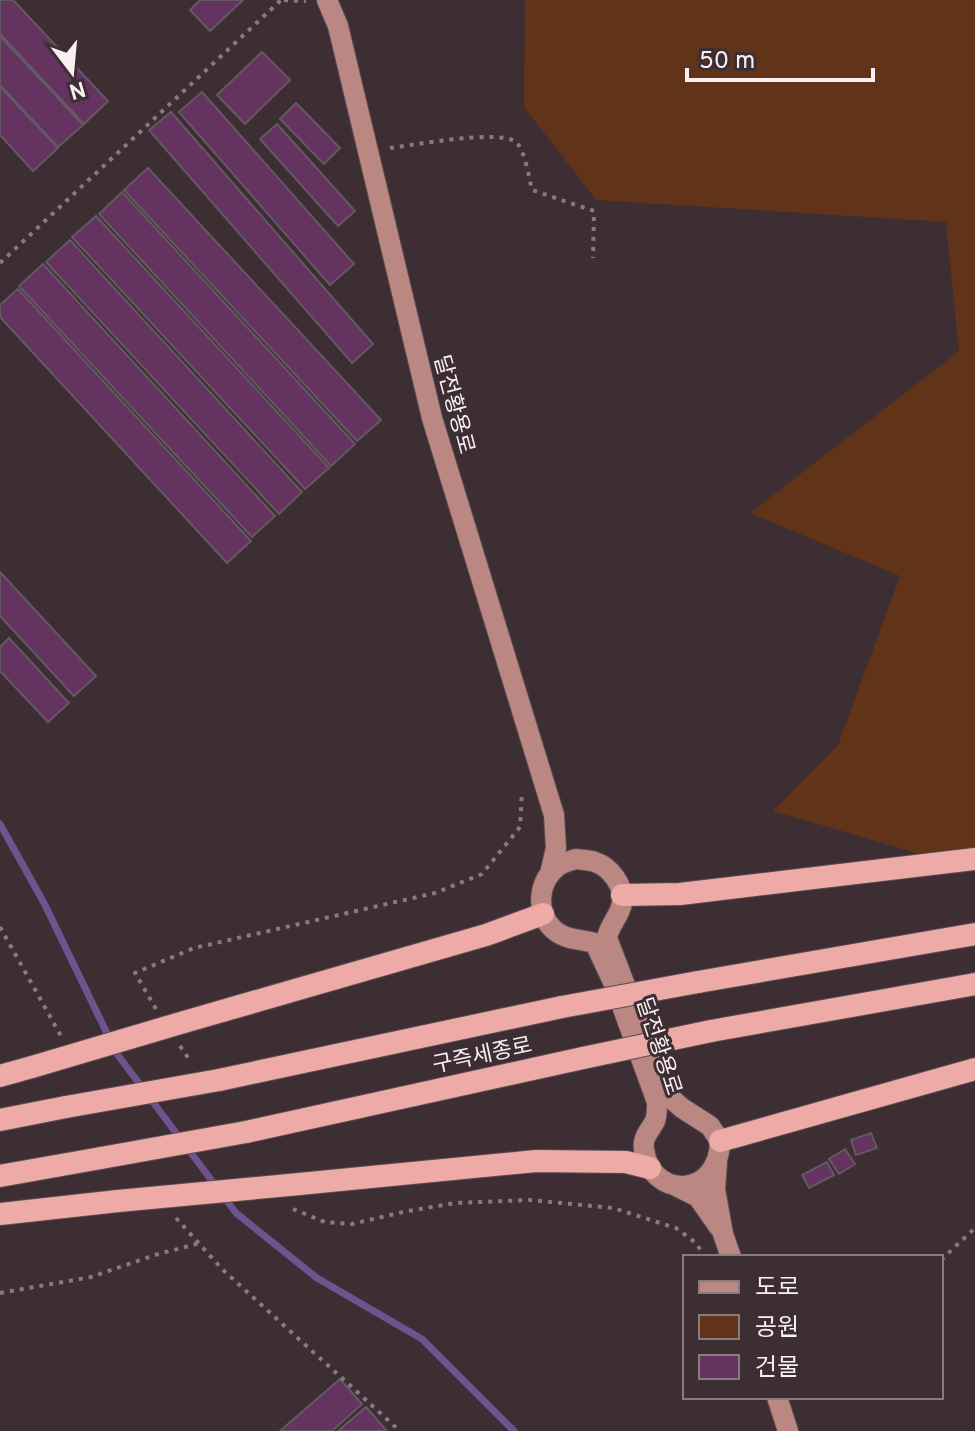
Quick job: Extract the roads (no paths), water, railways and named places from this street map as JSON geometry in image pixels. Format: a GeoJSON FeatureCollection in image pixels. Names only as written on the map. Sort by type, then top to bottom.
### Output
{"type":"FeatureCollection","features":[{"type":"Feature","properties":{"kind":"highway"},"geometry":{"type":"LineString","coordinates":[[622,895],[680,894],[975,859]]}},
{"type":"Feature","properties":{"kind":"highway"},"geometry":{"type":"LineString","coordinates":[[0,1076],[486,935],[543,914]]}},
{"type":"Feature","properties":{"kind":"highway","name":"구즉세종로"},"geometry":{"type":"LineString","coordinates":[[0,1120],[219,1080],[562,1007],[975,934]]}},
{"type":"Feature","properties":{"kind":"highway","name":"구즉세종로"},"geometry":{"type":"LineString","coordinates":[[0,1176],[246,1132],[711,1031],[975,984]]}},
{"type":"Feature","properties":{"kind":"highway"},"geometry":{"type":"LineString","coordinates":[[719,1152],[975,1069]]}},
{"type":"Feature","properties":{"kind":"highway"},"geometry":{"type":"LineString","coordinates":[[0,1214],[536,1161],[626,1162],[650,1168]]}},
{"type":"Feature","properties":{"kind":"main road","name":"달전황용로"},"geometry":{"type":"LineString","coordinates":[[327,0],[338,26],[432,418],[554,815],[571,846],[609,870],[619,885],[622,903],[616,920],[608,929],[607,938],[656,1069],[667,1095],[710,1126],[719,1152]]}},
{"type":"Feature","properties":{"kind":"main road","name":"달전황용로"},"geometry":{"type":"LineString","coordinates":[[554,815],[556,848],[550,874],[540,896],[543,914],[553,929],[569,938],[595,943],[614,984],[657,1102],[656,1119],[643,1143],[650,1168]]}},
{"type":"Feature","properties":{"kind":"main road"},"geometry":{"type":"LineString","coordinates":[[550,874],[558,866],[576,859],[593,861]]}},
{"type":"Feature","properties":{"kind":"main road"},"geometry":{"type":"LineString","coordinates":[[673,1185],[688,1186],[710,1175],[719,1152]]}},
{"type":"Feature","properties":{"kind":"main road"},"geometry":{"type":"LineString","coordinates":[[719,1152],[715,1189],[730,1255]]}},
{"type":"Feature","properties":{"kind":"main road"},"geometry":{"type":"LineString","coordinates":[[650,1168],[660,1178],[698,1197],[723,1234]]}},
{"type":"Feature","properties":{"kind":"main road"},"geometry":{"type":"LineString","coordinates":[[778,1399],[788,1431]]}},
{"type":"Feature","properties":{"kind":"waterway"},"geometry":{"type":"LineString","coordinates":[[0,824],[44,903],[117,1054],[236,1213],[317,1278],[422,1339],[514,1431]]}}]}
